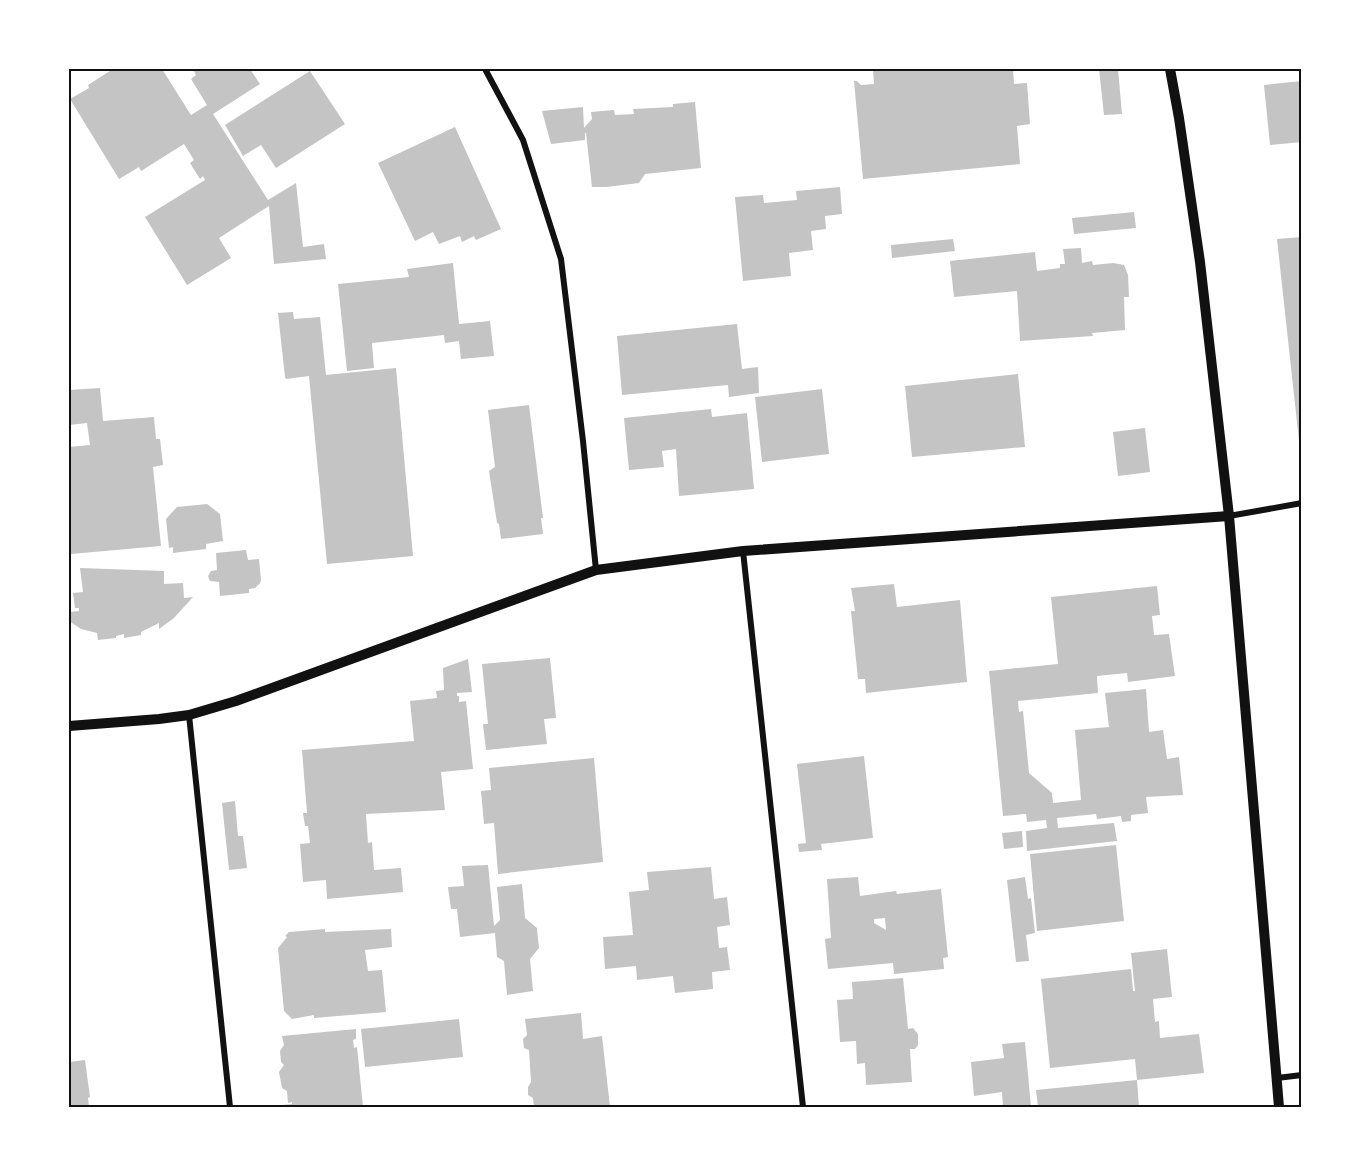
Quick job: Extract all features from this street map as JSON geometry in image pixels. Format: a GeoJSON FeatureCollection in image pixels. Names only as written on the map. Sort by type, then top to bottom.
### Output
{"type":"FeatureCollection","features":[{"type":"Feature","properties":{"kind":"street"},"geometry":{"type":"LineString","coordinates":[[485,69],[523,140],[561,260],[584,441],[596,570]]}},
{"type":"Feature","properties":{"kind":"street"},"geometry":{"type":"LineString","coordinates":[[1170,69],[1200,262],[1229,516],[1279,1107]]}},
{"type":"Feature","properties":{"kind":"street"},"geometry":{"type":"LineString","coordinates":[[69,726],[189,715],[236,701],[596,570],[743,551],[1229,516],[1302,503]]}},
{"type":"Feature","properties":{"kind":"street"},"geometry":{"type":"LineString","coordinates":[[743,551],[803,1107]]}},
{"type":"Feature","properties":{"kind":"street"},"geometry":{"type":"LineString","coordinates":[[189,715],[230,1107]]}},
{"type":"Feature","properties":{"kind":"street"},"geometry":{"type":"LineString","coordinates":[[1277,1078],[1302,1075]]}},
{"type":"Feature","properties":{"kind":"building"},"geometry":{"type":"Polygon","coordinates":[[[113,69],[162,69],[191,115],[207,105],[191,79],[196,75],[193,69],[250,69],[260,84],[213,114],[268,200],[296,183],[303,247],[324,244],[326,259],[274,264],[269,206],[219,238],[231,258],[187,285],[145,217],[205,180],[203,176],[200,179],[190,163],[194,160],[184,144],[141,171],[139,167],[119,179],[70,99],[89,88],[88,85],[113,69]]]}},
{"type":"Feature","properties":{"kind":"building"},"geometry":{"type":"Polygon","coordinates":[[[873,69],[1013,69],[1014,84],[1027,83],[1030,124],[1017,126],[1020,164],[863,179],[854,81],[861,85],[874,84],[873,69]]]}},
{"type":"Feature","properties":{"kind":"building"},"geometry":{"type":"Polygon","coordinates":[[[1099,69],[1118,69],[1122,114],[1104,115],[1099,69]]]}},
{"type":"Feature","properties":{"kind":"building"},"geometry":{"type":"Polygon","coordinates":[[[310,71],[345,124],[276,168],[261,145],[243,156],[225,125],[310,71]]]}},
{"type":"Feature","properties":{"kind":"building"},"geometry":{"type":"Polygon","coordinates":[[[1302,81],[1302,142],[1270,145],[1264,85],[1302,81]]]}},
{"type":"Feature","properties":{"kind":"building"},"geometry":{"type":"Polygon","coordinates":[[[695,102],[701,168],[645,174],[639,183],[606,187],[592,187],[586,133],[585,140],[551,144],[542,111],[583,107],[584,128],[592,119],[591,112],[614,110],[615,115],[634,114],[633,109],[673,107],[673,104],[695,102]]]}},
{"type":"Feature","properties":{"kind":"building"},"geometry":{"type":"Polygon","coordinates":[[[455,127],[501,229],[476,240],[474,236],[462,242],[460,236],[439,244],[433,232],[415,241],[378,163],[455,127]]]}},
{"type":"Feature","properties":{"kind":"building"},"geometry":{"type":"Polygon","coordinates":[[[840,187],[842,214],[825,216],[826,229],[811,231],[813,250],[789,253],[791,276],[743,281],[735,197],[763,195],[764,203],[797,200],[796,191],[840,187]]]}},
{"type":"Feature","properties":{"kind":"building"},"geometry":{"type":"Polygon","coordinates":[[[1134,212],[1136,228],[1074,234],[1072,218],[1134,212]]]}},
{"type":"Feature","properties":{"kind":"building"},"geometry":{"type":"Polygon","coordinates":[[[1302,237],[1302,450],[1300,450],[1277,239],[1302,237]]]}},
{"type":"Feature","properties":{"kind":"building"},"geometry":{"type":"Polygon","coordinates":[[[953,239],[955,251],[892,258],[891,245],[953,239]]]}},
{"type":"Feature","properties":{"kind":"building"},"geometry":{"type":"Polygon","coordinates":[[[1081,248],[1082,263],[1092,261],[1093,265],[1113,263],[1124,265],[1128,275],[1129,297],[1124,297],[1125,330],[1092,333],[1093,336],[1020,341],[1017,291],[954,297],[950,261],[1035,252],[1037,271],[1060,268],[1060,264],[1065,264],[1063,249],[1081,248]]]}},
{"type":"Feature","properties":{"kind":"building"},"geometry":{"type":"Polygon","coordinates":[[[453,263],[459,324],[490,321],[494,356],[461,359],[459,341],[445,343],[444,335],[372,343],[374,368],[347,371],[338,284],[409,277],[407,269],[453,263]]]}},
{"type":"Feature","properties":{"kind":"building"},"geometry":{"type":"Polygon","coordinates":[[[293,312],[294,319],[320,317],[326,375],[396,368],[413,556],[327,564],[309,376],[286,379],[285,377],[278,313],[293,312]]]}},
{"type":"Feature","properties":{"kind":"building"},"geometry":{"type":"Polygon","coordinates":[[[737,324],[742,369],[758,367],[759,393],[729,397],[728,385],[622,395],[617,336],[737,324]]]}},
{"type":"Feature","properties":{"kind":"building"},"geometry":{"type":"Polygon","coordinates":[[[1018,374],[1025,447],[912,457],[905,386],[1018,374]]]}},
{"type":"Feature","properties":{"kind":"building"},"geometry":{"type":"Polygon","coordinates":[[[100,388],[103,421],[154,417],[156,439],[160,439],[163,465],[153,467],[161,546],[71,554],[69,447],[90,445],[87,423],[69,425],[69,390],[100,388]]]}},
{"type":"Feature","properties":{"kind":"building"},"geometry":{"type":"Polygon","coordinates":[[[822,389],[829,454],[762,462],[755,397],[822,389]]]}},
{"type":"Feature","properties":{"kind":"building"},"geometry":{"type":"Polygon","coordinates":[[[529,405],[543,534],[501,539],[489,471],[495,467],[488,410],[529,405]]]}},
{"type":"Feature","properties":{"kind":"building"},"geometry":{"type":"Polygon","coordinates":[[[711,409],[712,417],[747,413],[754,489],[679,496],[676,449],[662,451],[664,467],[629,470],[624,418],[711,409]]]}},
{"type":"Feature","properties":{"kind":"building"},"geometry":{"type":"Polygon","coordinates":[[[1145,428],[1150,472],[1118,476],[1113,432],[1145,428]]]}},
{"type":"Feature","properties":{"kind":"building"},"geometry":{"type":"Polygon","coordinates":[[[207,504],[220,514],[223,541],[206,544],[206,549],[173,553],[173,547],[169,548],[166,519],[177,507],[207,504]]]}},
{"type":"Feature","properties":{"kind":"building"},"geometry":{"type":"Polygon","coordinates":[[[246,550],[248,560],[259,559],[260,583],[255,588],[249,589],[249,593],[220,596],[219,582],[210,581],[208,576],[211,571],[217,570],[216,553],[246,550]]]}},
{"type":"Feature","properties":{"kind":"building"},"geometry":{"type":"Polygon","coordinates":[[[80,568],[164,571],[164,584],[183,583],[184,598],[193,597],[174,618],[159,629],[159,623],[141,632],[141,635],[124,638],[124,634],[116,638],[98,640],[97,633],[81,629],[69,621],[69,612],[79,611],[79,608],[75,608],[73,593],[83,592],[80,568]]]}},
{"type":"Feature","properties":{"kind":"building"},"geometry":{"type":"Polygon","coordinates":[[[894,584],[897,607],[960,600],[967,682],[866,693],[865,679],[858,679],[851,611],[855,611],[851,588],[894,584]]]}},
{"type":"Feature","properties":{"kind":"building"},"geometry":{"type":"Polygon","coordinates":[[[1157,586],[1160,615],[1152,616],[1154,635],[1169,634],[1175,676],[1128,682],[1127,673],[1097,676],[1098,693],[1018,701],[1019,712],[1023,711],[1029,773],[1052,793],[1053,803],[1081,800],[1075,730],[1109,727],[1105,693],[1146,689],[1149,732],[1163,730],[1167,759],[1179,757],[1183,795],[1146,797],[1148,813],[1131,815],[1131,821],[1122,822],[1121,816],[1097,819],[1096,814],[1057,818],[1058,828],[1114,823],[1117,841],[1027,851],[1026,831],[1047,828],[1046,820],[1027,822],[1026,814],[1003,816],[989,671],[1058,664],[1051,597],[1157,586]]]}},
{"type":"Feature","properties":{"kind":"building"},"geometry":{"type":"Polygon","coordinates":[[[550,658],[556,718],[544,719],[547,744],[486,750],[483,724],[488,724],[482,664],[550,658]]]}},
{"type":"Feature","properties":{"kind":"building"},"geometry":{"type":"Polygon","coordinates":[[[468,659],[472,692],[457,693],[457,696],[459,696],[459,702],[466,701],[473,769],[441,772],[445,810],[366,814],[368,843],[372,842],[374,870],[401,868],[403,892],[327,899],[326,880],[303,882],[300,844],[310,843],[308,826],[305,826],[303,813],[307,813],[302,750],[414,741],[410,701],[437,698],[436,691],[444,690],[443,668],[468,659]]]}},
{"type":"Feature","properties":{"kind":"building"},"geometry":{"type":"Polygon","coordinates":[[[864,756],[873,838],[821,844],[822,850],[799,852],[798,844],[806,843],[797,764],[864,756]]]}},
{"type":"Feature","properties":{"kind":"building"},"geometry":{"type":"Polygon","coordinates":[[[594,758],[603,862],[498,874],[494,823],[484,824],[481,791],[491,790],[489,768],[594,758]]]}},
{"type":"Feature","properties":{"kind":"building"},"geometry":{"type":"Polygon","coordinates":[[[235,801],[238,836],[243,836],[247,868],[229,870],[222,803],[235,801]]]}},
{"type":"Feature","properties":{"kind":"building"},"geometry":{"type":"Polygon","coordinates":[[[1022,831],[1023,847],[1004,849],[1002,833],[1022,831]]]}},
{"type":"Feature","properties":{"kind":"building"},"geometry":{"type":"Polygon","coordinates":[[[1116,845],[1124,921],[1037,931],[1030,854],[1116,845]]]}},
{"type":"Feature","properties":{"kind":"building"},"geometry":{"type":"Polygon","coordinates":[[[488,865],[494,926],[500,920],[497,887],[522,884],[525,918],[537,928],[539,948],[530,959],[533,991],[507,995],[504,961],[497,957],[495,933],[460,937],[457,909],[451,909],[448,887],[464,886],[462,866],[488,865]]]}},
{"type":"Feature","properties":{"kind":"building"},"geometry":{"type":"Polygon","coordinates":[[[711,867],[714,899],[727,897],[730,925],[717,927],[719,948],[727,947],[730,970],[712,972],[713,989],[675,993],[673,976],[637,980],[636,966],[605,969],[603,937],[633,935],[629,892],[649,890],[647,872],[711,867]]]}},
{"type":"Feature","properties":{"kind":"building"},"geometry":{"type":"Polygon","coordinates":[[[858,877],[860,896],[896,891],[897,894],[941,889],[948,957],[943,958],[944,969],[894,974],[893,963],[828,969],[825,939],[831,938],[827,879],[858,877]],[[885,918],[874,919],[874,923],[886,930],[885,918]]]}},
{"type":"Feature","properties":{"kind":"building"},"geometry":{"type":"Polygon","coordinates":[[[1025,877],[1028,899],[1031,898],[1035,933],[1026,935],[1029,961],[1016,962],[1007,880],[1025,877]]]}},
{"type":"Feature","properties":{"kind":"building"},"geometry":{"type":"Polygon","coordinates":[[[325,929],[325,932],[391,929],[392,947],[365,950],[368,971],[382,970],[386,1012],[314,1018],[314,1015],[292,1019],[284,1011],[278,948],[289,932],[325,929]]]}},
{"type":"Feature","properties":{"kind":"building"},"geometry":{"type":"Polygon","coordinates":[[[1167,949],[1172,997],[1153,999],[1155,1022],[1159,1021],[1160,1038],[1199,1034],[1204,1073],[1137,1080],[1135,1059],[1050,1068],[1041,979],[1131,969],[1133,991],[1135,991],[1131,953],[1167,949]]]}},
{"type":"Feature","properties":{"kind":"building"},"geometry":{"type":"Polygon","coordinates":[[[903,978],[908,1029],[913,1028],[918,1034],[918,1045],[915,1049],[910,1049],[912,1082],[866,1085],[865,1063],[857,1064],[856,1041],[840,1042],[837,1000],[853,999],[852,982],[903,978]]]}},
{"type":"Feature","properties":{"kind":"building"},"geometry":{"type":"Polygon","coordinates":[[[581,1013],[583,1039],[602,1036],[610,1107],[534,1107],[533,1098],[528,1095],[531,1082],[529,1050],[524,1048],[523,1039],[527,1035],[525,1019],[581,1013]]]}},
{"type":"Feature","properties":{"kind":"building"},"geometry":{"type":"Polygon","coordinates":[[[459,1019],[463,1057],[365,1067],[361,1029],[459,1019]]]}},
{"type":"Feature","properties":{"kind":"building"},"geometry":{"type":"Polygon","coordinates":[[[356,1029],[356,1039],[353,1040],[354,1048],[357,1047],[363,1107],[282,1107],[292,1102],[288,1103],[287,1091],[282,1088],[279,1072],[284,1065],[281,1062],[280,1051],[284,1045],[282,1036],[356,1029]]]}},
{"type":"Feature","properties":{"kind":"building"},"geometry":{"type":"Polygon","coordinates":[[[1025,1042],[1031,1107],[1003,1107],[1002,1092],[974,1096],[971,1062],[1004,1058],[1002,1044],[1025,1042]]]}},
{"type":"Feature","properties":{"kind":"building"},"geometry":{"type":"Polygon","coordinates":[[[85,1060],[90,1097],[88,1098],[89,1107],[69,1107],[69,1062],[85,1060]]]}},
{"type":"Feature","properties":{"kind":"building"},"geometry":{"type":"Polygon","coordinates":[[[1137,1080],[1139,1107],[1038,1107],[1036,1090],[1137,1080]]]}}]}
